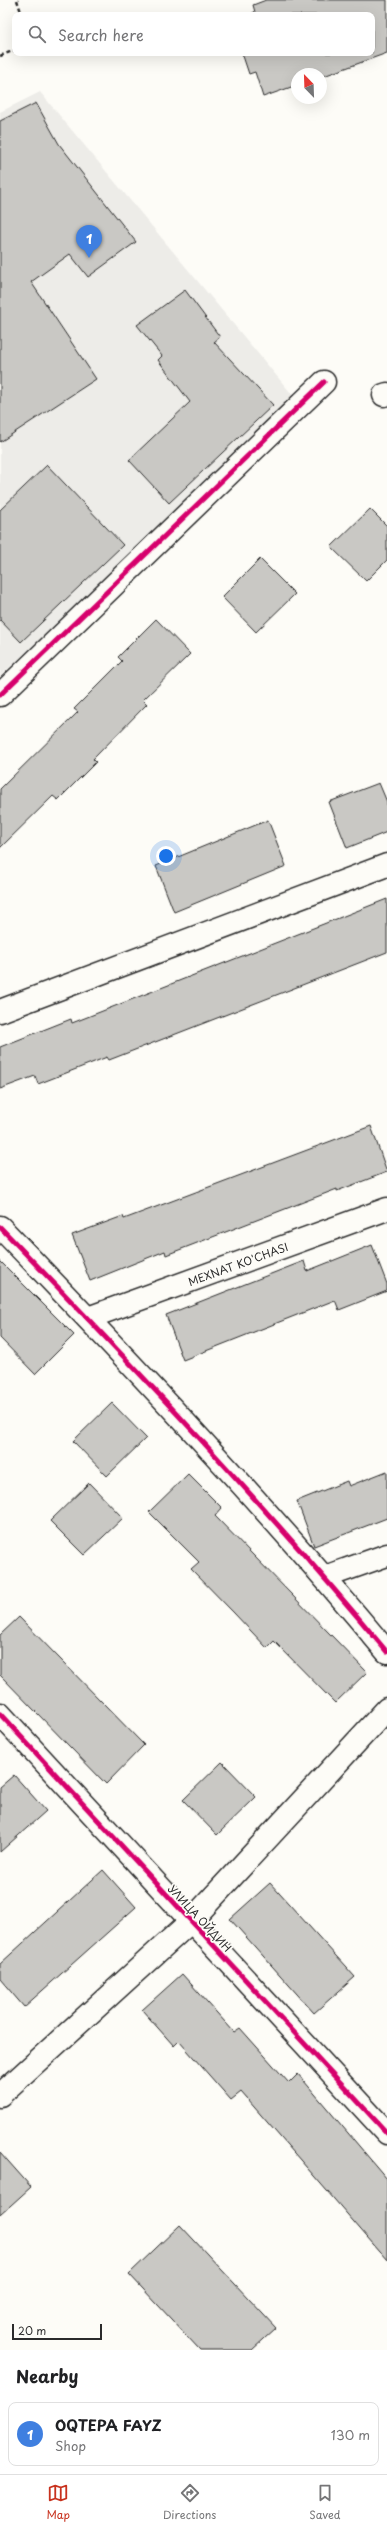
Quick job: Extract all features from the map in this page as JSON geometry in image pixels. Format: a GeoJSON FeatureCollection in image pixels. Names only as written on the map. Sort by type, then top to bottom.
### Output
{"type":"FeatureCollection","features":[{"type":"Feature","properties":{"kind":"street"},"geometry":{"type":"LineString","coordinates":[[0,695],[324,382]]}},
{"type":"Feature","properties":{"kind":"street"},"geometry":{"type":"LineString","coordinates":[[0,1011],[387,865]]}},
{"type":"Feature","properties":{"kind":"street","name":"MEXNAT KO'CHASI"},"geometry":{"type":"LineString","coordinates":[[88,1318],[387,1209]]}},
{"type":"Feature","properties":{"kind":"street"},"geometry":{"type":"LineString","coordinates":[[0,1227],[88,1318],[325,1577],[387,1652]]}},
{"type":"Feature","properties":{"kind":"street"},"geometry":{"type":"LineString","coordinates":[[325,1577],[387,1555]]}},
{"type":"Feature","properties":{"kind":"street"},"geometry":{"type":"LineString","coordinates":[[0,2095],[190,1922],[387,1709]]}},
{"type":"Feature","properties":{"kind":"street","name":"УЛИЦА ОЙДИН"},"geometry":{"type":"LineString","coordinates":[[0,1714],[190,1922],[387,2133]]}},
{"type":"Feature","properties":{"kind":"path"},"geometry":{"type":"LineString","coordinates":[[17,0],[21,12]]}},
{"type":"Feature","properties":{"kind":"path"},"geometry":{"type":"LineString","coordinates":[[0,56],[12,51]]}},
{"type":"Feature","properties":{"kind":"shaded area"},"geometry":{"type":"Polygon","coordinates":[[[40,92],[300,404],[0,676],[0,112],[40,92]]]}},
{"type":"Feature","properties":{"kind":"building"},"geometry":{"type":"Polygon","coordinates":[[[266,0],[387,0],[387,53],[327,75],[327,68],[291,68],[291,87],[263,97],[255,72],[249,74],[243,56],[375,56],[375,12],[255,12],[253,5],[266,0]]]}},
{"type":"Feature","properties":{"kind":"building"},"geometry":{"type":"Polygon","coordinates":[[[36,103],[59,144],[136,242],[88,277],[70,254],[31,282],[96,379],[0,442],[0,121],[36,103]]]}},
{"type":"Feature","properties":{"kind":"building"},"geometry":{"type":"Polygon","coordinates":[[[185,290],[220,337],[214,342],[273,405],[169,503],[129,460],[190,402],[158,360],[162,356],[137,325],[185,290]]]}},
{"type":"Feature","properties":{"kind":"building"},"geometry":{"type":"Polygon","coordinates":[[[47,465],[123,545],[21,642],[0,620],[0,510],[47,465]]]}},
{"type":"Feature","properties":{"kind":"building"},"geometry":{"type":"Polygon","coordinates":[[[370,509],[387,526],[387,560],[366,581],[331,547],[370,509]]]}},
{"type":"Feature","properties":{"kind":"building"},"geometry":{"type":"Polygon","coordinates":[[[260,559],[295,594],[256,632],[222,597],[260,559]]]}},
{"type":"Feature","properties":{"kind":"building"},"geometry":{"type":"Polygon","coordinates":[[[156,619],[190,654],[143,700],[147,704],[93,759],[96,762],[58,800],[53,796],[0,848],[0,789],[78,712],[74,709],[122,661],[118,657],[156,619]]]}},
{"type":"Feature","properties":{"kind":"building"},"geometry":{"type":"Polygon","coordinates":[[[379,783],[387,802],[387,832],[347,848],[329,802],[379,783]]]}},
{"type":"Feature","properties":{"kind":"building"},"geometry":{"type":"Polygon","coordinates":[[[268,820],[286,866],[174,912],[156,866],[268,820]]]}},
{"type":"Feature","properties":{"kind":"building"},"geometry":{"type":"Polygon","coordinates":[[[387,899],[387,952],[109,1060],[107,1057],[38,1084],[35,1076],[0,1089],[0,1047],[71,1019],[72,1023],[387,899]]]}},
{"type":"Feature","properties":{"kind":"building"},"geometry":{"type":"Polygon","coordinates":[[[371,1126],[387,1172],[337,1191],[337,1189],[166,1255],[165,1251],[90,1281],[72,1235],[123,1216],[124,1219],[371,1126]]]}},
{"type":"Feature","properties":{"kind":"building"},"geometry":{"type":"Polygon","coordinates":[[[372,1245],[387,1284],[387,1291],[339,1310],[335,1300],[183,1360],[166,1315],[304,1261],[307,1271],[372,1245]]]}},
{"type":"Feature","properties":{"kind":"building"},"geometry":{"type":"Polygon","coordinates":[[[0,1261],[74,1335],[35,1374],[0,1338],[0,1261]]]}},
{"type":"Feature","properties":{"kind":"building"},"geometry":{"type":"Polygon","coordinates":[[[112,1403],[146,1438],[107,1476],[73,1441],[112,1403]]]}},
{"type":"Feature","properties":{"kind":"building"},"geometry":{"type":"Polygon","coordinates":[[[387,1471],[387,1518],[314,1546],[297,1501],[347,1481],[349,1486],[387,1471]]]}},
{"type":"Feature","properties":{"kind":"building"},"geometry":{"type":"Polygon","coordinates":[[[188,1474],[222,1508],[215,1516],[367,1672],[335,1703],[274,1641],[267,1648],[191,1569],[199,1562],[149,1512],[188,1474]]]}},
{"type":"Feature","properties":{"kind":"building"},"geometry":{"type":"Polygon","coordinates":[[[89,1483],[123,1518],[84,1555],[50,1521],[89,1483]]]}},
{"type":"Feature","properties":{"kind":"building"},"geometry":{"type":"Polygon","coordinates":[[[19,1617],[144,1745],[106,1784],[0,1675],[0,1635],[19,1617]]]}},
{"type":"Feature","properties":{"kind":"building"},"geometry":{"type":"Polygon","coordinates":[[[222,1762],[256,1797],[217,1835],[183,1800],[222,1762]]]}},
{"type":"Feature","properties":{"kind":"building"},"geometry":{"type":"Polygon","coordinates":[[[14,1775],[46,1811],[0,1852],[0,1787],[14,1775]]]}},
{"type":"Feature","properties":{"kind":"building"},"geometry":{"type":"Polygon","coordinates":[[[103,1870],[136,1907],[24,2007],[0,1979],[0,1964],[103,1870]]]}},
{"type":"Feature","properties":{"kind":"building"},"geometry":{"type":"Polygon","coordinates":[[[270,1883],[355,1977],[314,2013],[230,1919],[270,1883]]]}},
{"type":"Feature","properties":{"kind":"building"},"geometry":{"type":"Polygon","coordinates":[[[182,1974],[234,2032],[240,2028],[289,2083],[298,2074],[387,2179],[387,2260],[241,2092],[231,2100],[179,2041],[174,2046],[142,2010],[182,1974]]]}},
{"type":"Feature","properties":{"kind":"building"},"geometry":{"type":"Polygon","coordinates":[[[0,2152],[31,2187],[0,2215],[0,2152]]]}},
{"type":"Feature","properties":{"kind":"building"},"geometry":{"type":"Polygon","coordinates":[[[180,2225],[276,2328],[252,2350],[200,2350],[129,2274],[180,2225]]]}},
{"type":"Feature","properties":{"kind":"cycle path"},"geometry":{"type":"LineString","coordinates":[[0,695],[324,382]]}},
{"type":"Feature","properties":{"kind":"cycle path"},"geometry":{"type":"LineString","coordinates":[[0,1227],[198,1436],[294,1543],[387,1652]]}},
{"type":"Feature","properties":{"kind":"cycle path"},"geometry":{"type":"LineString","coordinates":[[0,1714],[387,2133]]}},
{"type":"Feature","properties":{"kind":"place","name":"OQTEPA FAYZ"},"geometry":{"type":"Point","coordinates":[89,258]}}]}
